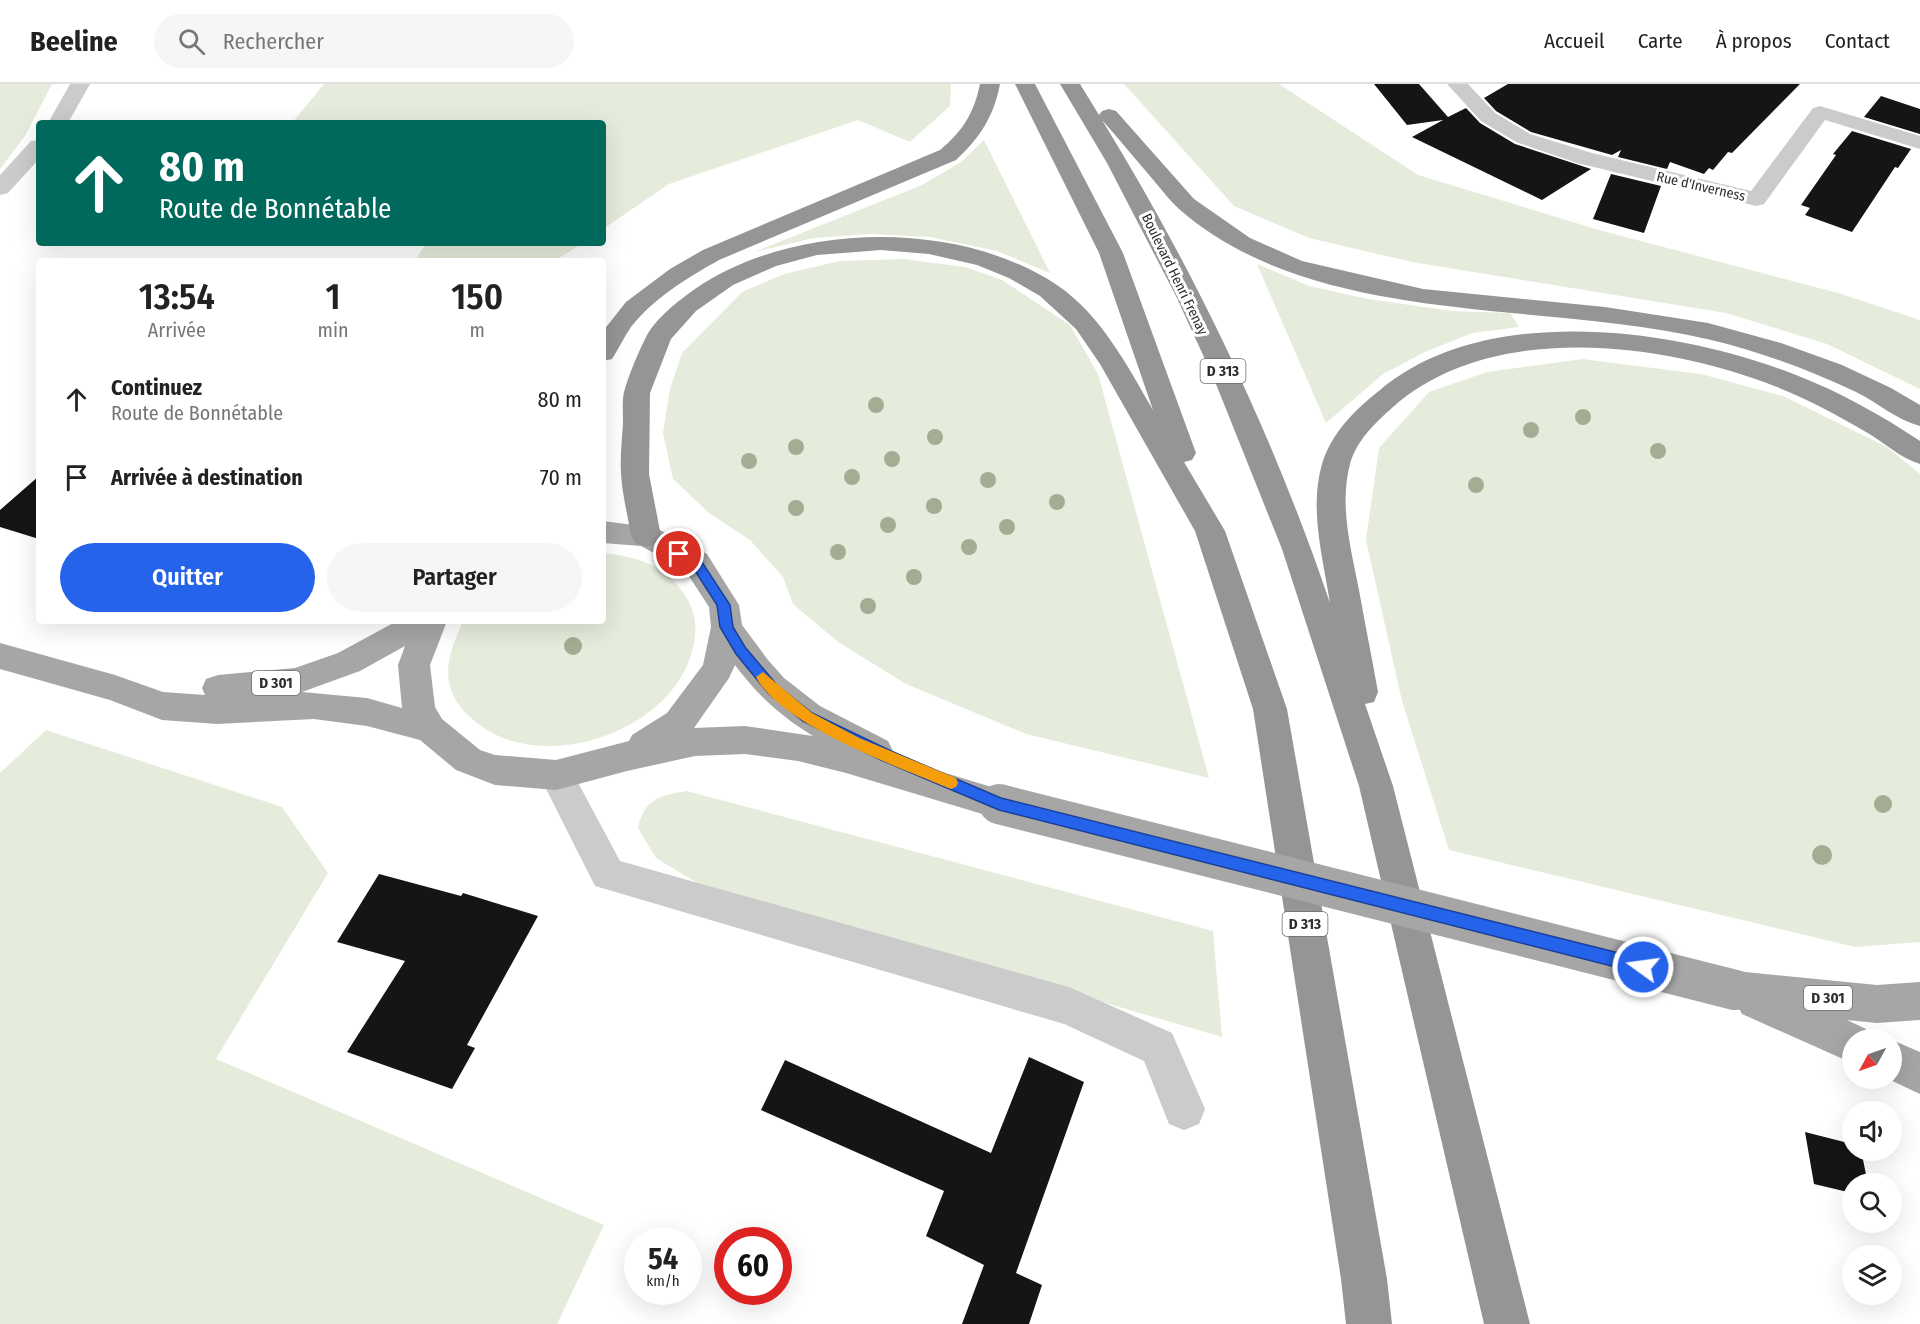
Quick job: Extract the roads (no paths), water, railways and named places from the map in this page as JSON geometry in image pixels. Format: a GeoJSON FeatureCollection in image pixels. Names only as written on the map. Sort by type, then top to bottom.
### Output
{"type":"FeatureCollection","features":[{"type":"Feature","properties":{"kind":"highway"},"geometry":{"type":"LineString","coordinates":[[606,346],[611,335],[641,300],[675,274],[711,255],[948,155],[966,140],[987,107],[990,84]]}},
{"type":"Feature","properties":{"kind":"highway","name":"D 313"},"geometry":{"type":"LineString","coordinates":[[1025,84],[1111,254],[1210,531],[1270,710],[1364,1279],[1369,1324]]}},
{"type":"Feature","properties":{"kind":"highway","name":"Boulevard Henri Frenay"},"geometry":{"type":"LineString","coordinates":[[1070,84],[1118,163],[1150,222],[1227,379],[1297,549],[1376,786],[1388,835]]}},
{"type":"Feature","properties":{"kind":"highway"},"geometry":{"type":"LineString","coordinates":[[1084,84],[1186,204],[1242,243],[1294,266],[1350,281],[1424,296],[1594,313],[1708,331],[1772,349],[1833,371],[1882,394],[1920,417]]}},
{"type":"Feature","properties":{"kind":"highway"},"geometry":{"type":"LineString","coordinates":[[646,536],[636,474],[637,393],[659,336],[687,306],[724,280],[746,270],[768,261],[816,248],[880,243],[929,247],[985,260],[1050,291],[1085,323],[1112,362],[1210,531]]}},
{"type":"Feature","properties":{"kind":"highway"},"geometry":{"type":"LineString","coordinates":[[1388,835],[1331,520],[1333,483],[1343,445],[1365,418],[1394,390],[1422,371],[1463,354],[1507,345],[1606,340],[1664,345],[1729,360],[1787,381],[1847,407],[1920,454]]}},
{"type":"Feature","properties":{"kind":"highway","name":"D 313"},"geometry":{"type":"LineString","coordinates":[[1388,835],[1508,1324]]}},
{"type":"Feature","properties":{"kind":"main road"},"geometry":{"type":"LineString","coordinates":[[430,624],[414,665],[419,708],[430,729],[468,760],[495,770],[556,775],[627,756],[679,723],[718,669],[727,627],[724,605],[696,562],[646,536],[606,532]]}},
{"type":"Feature","properties":{"kind":"main road","name":"D 301"},"geometry":{"type":"LineString","coordinates":[[115,688],[246,687],[295,681],[349,662],[419,624]]}},
{"type":"Feature","properties":{"kind":"main road","name":"D 301"},"geometry":{"type":"LineString","coordinates":[[727,627],[740,651],[772,689],[807,717],[854,742],[999,804]]}},
{"type":"Feature","properties":{"kind":"main road","name":"D 301"},"geometry":{"type":"LineString","coordinates":[[0,656],[115,688],[162,706],[217,710],[314,705],[367,712],[430,729]]}},
{"type":"Feature","properties":{"kind":"main road","name":"D 301"},"geometry":{"type":"LineString","coordinates":[[627,756],[695,742],[745,740],[772,743],[846,758],[999,804],[1735,990],[1877,1004],[1920,1001]]}},
{"type":"Feature","properties":{"kind":"main road","name":"D 301"},"geometry":{"type":"LineString","coordinates":[[1735,990],[1842,1038]]}},
{"type":"Feature","properties":{"kind":"main road"},"geometry":{"type":"LineString","coordinates":[[1902,1065],[1920,1074]]}},
{"type":"Feature","properties":{"kind":"street"},"geometry":{"type":"LineString","coordinates":[[60,120],[80,84]]}},
{"type":"Feature","properties":{"kind":"street","name":"Rue d'Inverness"},"geometry":{"type":"LineString","coordinates":[[1457,84],[1488,117],[1523,138],[1585,158],[1756,199],[1820,112],[1920,143]]}},
{"type":"Feature","properties":{"kind":"street"},"geometry":{"type":"LineString","coordinates":[[0,188],[36,149]]}},
{"type":"Feature","properties":{"kind":"street"},"geometry":{"type":"LineString","coordinates":[[556,775],[608,874],[1069,1006],[1158,1047],[1184,1109]]}}]}
